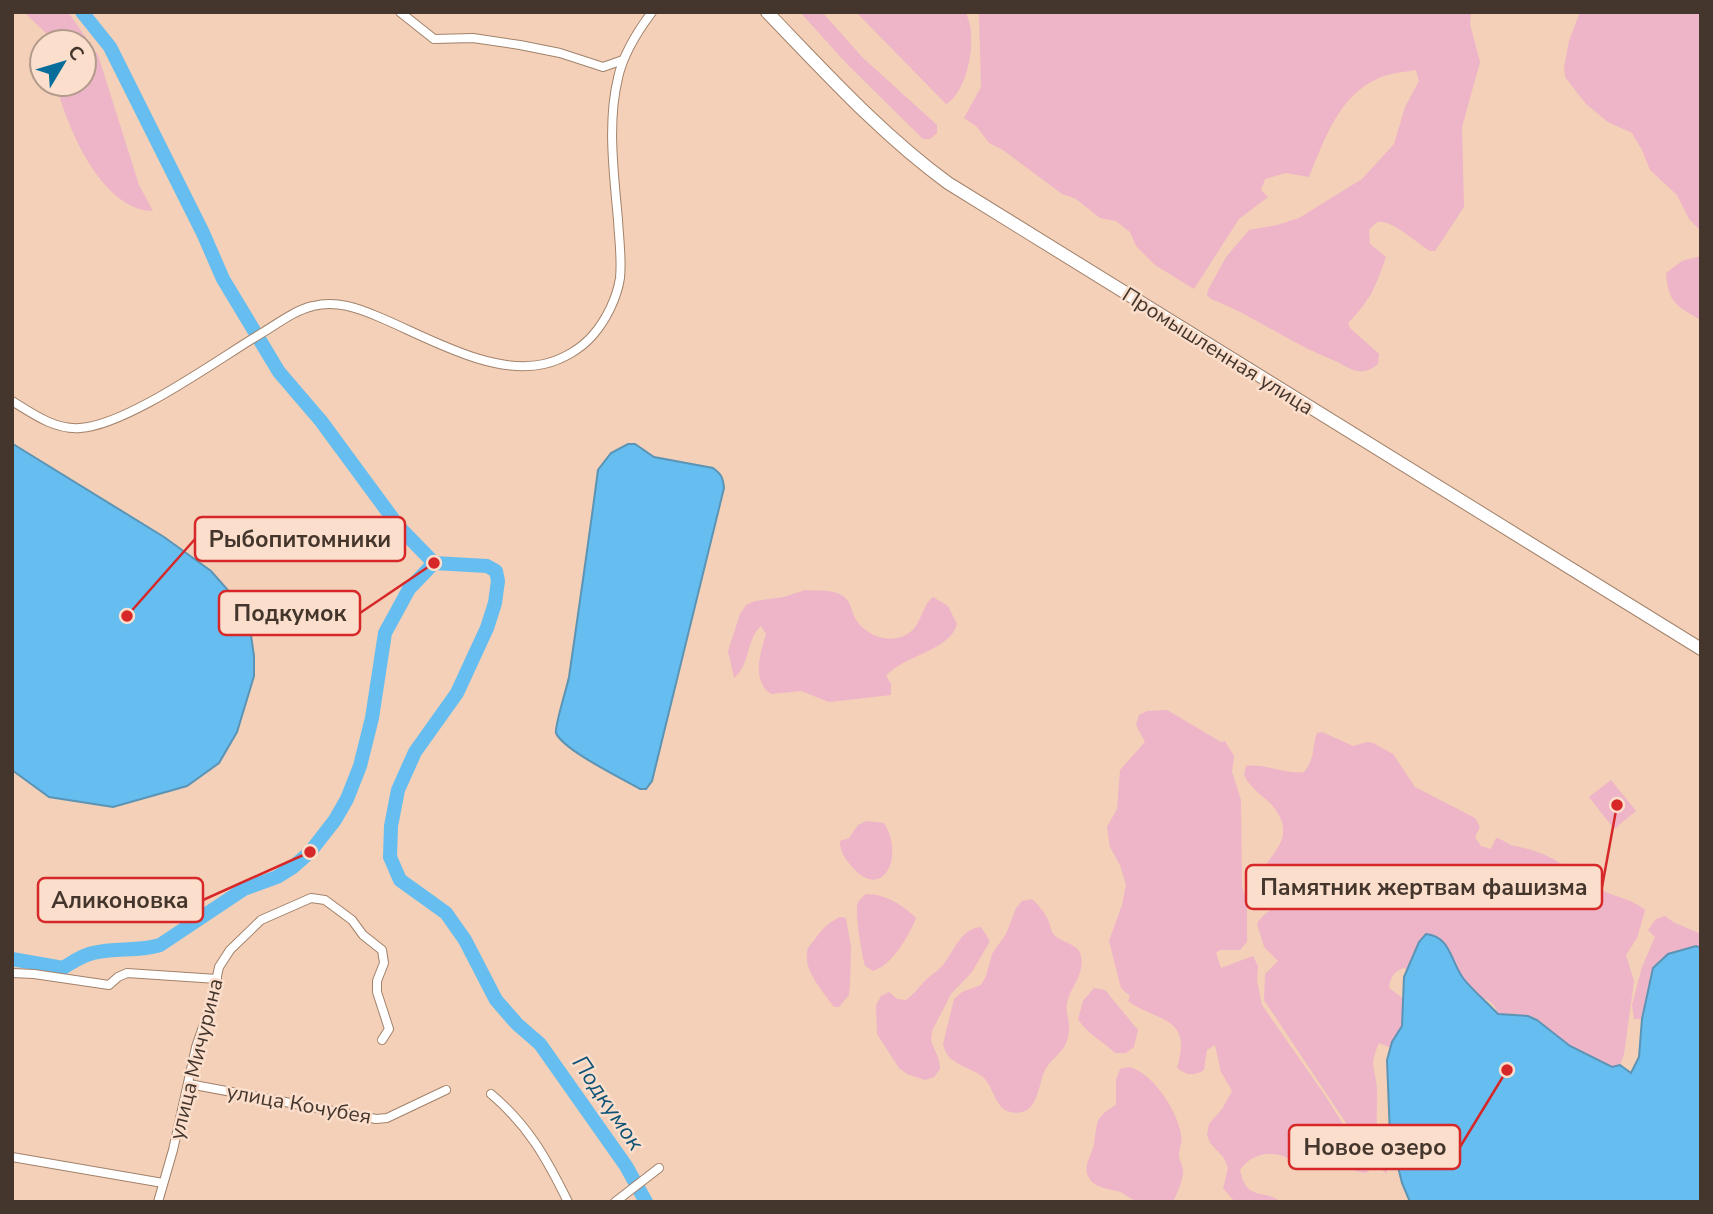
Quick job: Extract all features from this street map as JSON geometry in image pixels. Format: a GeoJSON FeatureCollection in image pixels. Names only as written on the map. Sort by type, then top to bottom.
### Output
{"type":"FeatureCollection","features":[{"type":"Feature","properties":{"kind":"main road","name":"Промышленная улица"},"geometry":{"type":"LineString","coordinates":[[767,12],[869,115],[919,161],[948,183],[1701,649]]}},
{"type":"Feature","properties":{"kind":"street"},"geometry":{"type":"LineString","coordinates":[[400,12],[434,39],[473,38],[520,45],[603,66],[623,60]]}},
{"type":"Feature","properties":{"kind":"street"},"geometry":{"type":"LineString","coordinates":[[12,401],[57,426],[79,428],[99,424],[150,401],[278,323],[313,306],[334,303],[374,315],[473,358],[514,366],[535,366],[552,362],[583,345],[605,317],[619,280],[620,253],[612,120],[617,79],[623,60],[652,12]]}},
{"type":"Feature","properties":{"kind":"street","name":"улица Мичурина"},"geometry":{"type":"LineString","coordinates":[[158,1202],[196,1047],[219,967],[230,950],[261,920],[311,898],[325,900],[352,920],[363,934],[382,950],[384,963],[377,981],[389,1029],[382,1041]]}},
{"type":"Feature","properties":{"kind":"street"},"geometry":{"type":"LineString","coordinates":[[12,973],[109,985],[127,973],[217,979]]}},
{"type":"Feature","properties":{"kind":"street","name":"улица Кочубея"},"geometry":{"type":"LineString","coordinates":[[189,1084],[376,1119],[387,1118],[446,1090]]}},
{"type":"Feature","properties":{"kind":"street"},"geometry":{"type":"LineString","coordinates":[[491,1094],[512,1111],[534,1138],[568,1202]]}},
{"type":"Feature","properties":{"kind":"street"},"geometry":{"type":"LineString","coordinates":[[12,1157],[163,1183]]}},
{"type":"Feature","properties":{"kind":"street"},"geometry":{"type":"LineString","coordinates":[[615,1202],[659,1168]]}},
{"type":"Feature","properties":{"kind":"shaded area"},"geometry":{"type":"Polygon","coordinates":[[[24,12],[68,12],[79,28],[41,28],[24,12]]]}},
{"type":"Feature","properties":{"kind":"shaded area"},"geometry":{"type":"Polygon","coordinates":[[[800,12],[822,12],[863,58],[937,125],[937,133],[930,139],[923,139],[847,64],[800,12]]]}},
{"type":"Feature","properties":{"kind":"shaded area"},"geometry":{"type":"Polygon","coordinates":[[[856,12],[965,12],[971,34],[971,48],[965,75],[954,98],[946,104],[856,12]]]}},
{"type":"Feature","properties":{"kind":"shaded area"},"geometry":{"type":"Polygon","coordinates":[[[979,12],[1471,12],[1470,24],[1480,62],[1462,127],[1464,207],[1435,251],[1430,251],[1398,228],[1384,222],[1377,223],[1369,230],[1370,244],[1386,257],[1372,293],[1348,323],[1350,328],[1379,354],[1378,364],[1366,371],[1351,369],[1207,295],[1226,257],[1249,230],[1299,218],[1362,179],[1394,144],[1405,107],[1419,81],[1416,70],[1379,78],[1353,96],[1335,120],[1309,177],[1286,173],[1265,179],[1261,190],[1268,197],[1239,219],[1194,289],[1155,265],[1136,246],[1130,232],[1116,221],[1100,218],[1076,199],[1062,194],[1003,150],[989,143],[977,127],[964,118],[981,87],[979,12]]]}},
{"type":"Feature","properties":{"kind":"shaded area"},"geometry":{"type":"Polygon","coordinates":[[[1580,12],[1701,12],[1701,231],[1689,219],[1677,195],[1650,170],[1632,133],[1608,122],[1586,104],[1565,77],[1569,41],[1580,12]]]}},
{"type":"Feature","properties":{"kind":"shaded area"},"geometry":{"type":"Polygon","coordinates":[[[98,55],[139,185],[153,211],[134,207],[117,197],[102,182],[78,143],[60,98],[98,98],[98,55]]]}},
{"type":"Feature","properties":{"kind":"shaded area"},"geometry":{"type":"Polygon","coordinates":[[[1701,256],[1701,320],[1675,302],[1669,291],[1666,273],[1682,261],[1701,256]]]}},
{"type":"Feature","properties":{"kind":"shaded area"},"geometry":{"type":"Polygon","coordinates":[[[805,590],[829,591],[843,596],[849,602],[859,624],[870,633],[883,638],[897,638],[909,633],[917,625],[933,597],[948,606],[957,624],[945,641],[886,676],[891,684],[891,695],[829,702],[801,691],[771,694],[761,682],[759,674],[766,634],[761,626],[752,638],[743,666],[734,678],[728,651],[740,614],[746,605],[805,590]]]}},
{"type":"Feature","properties":{"kind":"shaded area"},"geometry":{"type":"Polygon","coordinates":[[[1167,710],[1221,742],[1225,741],[1234,756],[1232,772],[1241,800],[1242,887],[1247,901],[1247,942],[1240,950],[1220,950],[1216,953],[1221,968],[1253,956],[1258,966],[1257,980],[1262,1005],[1326,1097],[1369,1166],[1369,1171],[1365,1173],[1323,1162],[1302,1167],[1277,1154],[1259,1156],[1248,1161],[1240,1170],[1247,1187],[1281,1202],[1235,1202],[1223,1188],[1228,1168],[1224,1158],[1210,1143],[1207,1134],[1209,1124],[1232,1091],[1221,1072],[1215,1045],[1207,1050],[1204,1070],[1190,1074],[1177,1068],[1181,1051],[1176,1029],[1170,1023],[1128,1001],[1130,996],[1121,988],[1109,941],[1126,885],[1120,865],[1110,847],[1107,827],[1117,809],[1120,770],[1145,742],[1136,725],[1139,715],[1147,711],[1167,710]]]}},
{"type":"Feature","properties":{"kind":"shaded area"},"geometry":{"type":"Polygon","coordinates":[[[1322,732],[1353,746],[1373,743],[1393,754],[1415,787],[1475,818],[1480,827],[1475,837],[1481,846],[1491,849],[1496,838],[1539,853],[1602,890],[1645,910],[1637,938],[1626,955],[1634,981],[1624,1054],[1620,1065],[1612,1067],[1570,1046],[1537,1019],[1498,1014],[1492,1003],[1485,999],[1472,997],[1401,969],[1393,975],[1389,988],[1419,1010],[1408,1065],[1389,1047],[1379,1043],[1376,1051],[1373,1063],[1377,1091],[1377,1125],[1387,1174],[1372,1162],[1264,1000],[1265,974],[1278,961],[1264,947],[1257,924],[1273,909],[1305,892],[1300,883],[1291,882],[1263,897],[1254,891],[1261,872],[1277,850],[1283,829],[1273,807],[1251,786],[1244,775],[1246,766],[1304,772],[1312,758],[1317,733],[1322,732]]]}},
{"type":"Feature","properties":{"kind":"shaded area"},"geometry":{"type":"Polygon","coordinates":[[[1611,780],[1636,811],[1614,829],[1589,797],[1611,780]]]}},
{"type":"Feature","properties":{"kind":"shaded area"},"geometry":{"type":"Polygon","coordinates":[[[866,821],[884,823],[890,837],[891,862],[887,872],[880,878],[871,879],[860,874],[843,855],[841,847],[840,841],[849,838],[858,825],[866,821]]]}},
{"type":"Feature","properties":{"kind":"shaded area"},"geometry":{"type":"Polygon","coordinates":[[[866,894],[893,901],[916,918],[893,956],[873,971],[865,966],[858,923],[858,902],[866,894]]]}},
{"type":"Feature","properties":{"kind":"shaded area"},"geometry":{"type":"Polygon","coordinates":[[[1032,899],[1045,914],[1054,935],[1078,950],[1082,960],[1080,973],[1067,1003],[1069,1027],[1066,1043],[1045,1070],[1031,1107],[1017,1113],[1003,1108],[983,1077],[954,1061],[945,1051],[943,1044],[954,999],[962,992],[981,985],[992,954],[1006,934],[1016,908],[1022,901],[1032,899]]]}},
{"type":"Feature","properties":{"kind":"shaded area"},"geometry":{"type":"Polygon","coordinates":[[[1665,916],[1701,934],[1701,948],[1696,946],[1653,968],[1642,1019],[1634,1019],[1632,1005],[1642,967],[1655,937],[1648,930],[1656,919],[1665,916]]]}},
{"type":"Feature","properties":{"kind":"shaded area"},"geometry":{"type":"Polygon","coordinates":[[[840,917],[846,918],[851,947],[850,984],[849,995],[839,1007],[834,1007],[812,974],[807,953],[823,929],[840,917]]]}},
{"type":"Feature","properties":{"kind":"shaded area"},"geometry":{"type":"Polygon","coordinates":[[[981,927],[990,941],[972,972],[951,994],[932,1031],[931,1041],[940,1069],[934,1077],[925,1080],[907,1074],[899,1068],[877,1034],[876,1005],[881,996],[889,992],[897,999],[906,1000],[941,967],[963,936],[981,927]]]}},
{"type":"Feature","properties":{"kind":"shaded area"},"geometry":{"type":"Polygon","coordinates":[[[1094,988],[1105,990],[1138,1030],[1134,1047],[1126,1053],[1115,1053],[1078,1019],[1083,1001],[1094,988]]]}},
{"type":"Feature","properties":{"kind":"shaded area"},"geometry":{"type":"Polygon","coordinates":[[[1130,1067],[1147,1077],[1163,1094],[1179,1125],[1182,1140],[1179,1155],[1183,1175],[1173,1202],[1137,1201],[1120,1192],[1098,1186],[1088,1176],[1087,1164],[1098,1121],[1116,1105],[1116,1080],[1120,1069],[1130,1067]]]}},
{"type":"Feature","properties":{"kind":"water"},"geometry":{"type":"Polygon","coordinates":[[[13,444],[164,537],[211,571],[234,597],[251,635],[254,676],[237,732],[219,763],[187,786],[113,807],[49,797],[12,770],[13,444]]]}},
{"type":"Feature","properties":{"kind":"water"},"geometry":{"type":"Polygon","coordinates":[[[628,444],[635,444],[654,457],[713,468],[721,476],[724,488],[652,781],[646,789],[640,789],[581,756],[556,733],[569,677],[598,470],[611,453],[628,444]]]}},
{"type":"Feature","properties":{"kind":"water"},"geometry":{"type":"Polygon","coordinates":[[[1426,934],[1445,944],[1463,978],[1498,1014],[1528,1016],[1570,1046],[1612,1067],[1620,1065],[1631,1073],[1639,1057],[1642,1019],[1653,968],[1668,954],[1696,946],[1701,948],[1701,1202],[1410,1202],[1402,1183],[1390,1135],[1387,1060],[1392,1042],[1402,1026],[1404,977],[1419,942],[1426,934]]]}},
{"type":"Feature","properties":{"kind":"waterway","name":"Подкумок"},"geometry":{"type":"LineString","coordinates":[[82,12],[110,47],[203,233],[223,279],[279,372],[321,421],[399,527],[434,563],[487,566],[496,571],[498,581],[495,603],[487,628],[457,693],[415,752],[398,790],[391,826],[390,857],[400,880],[446,913],[465,940],[496,1000],[517,1024],[540,1044],[626,1166],[646,1202]]}},
{"type":"Feature","properties":{"kind":"waterway"},"geometry":{"type":"LineString","coordinates":[[12,959],[63,968],[93,953],[160,945],[244,889],[277,877],[310,852],[335,820],[360,766],[372,718],[385,633],[409,589],[434,563]]}},
{"type":"Feature","properties":{"kind":"place","name":"Подкумок"},"geometry":{"type":"Point","coordinates":[434,563]}},
{"type":"Feature","properties":{"kind":"place","name":"Рыбопитомники"},"geometry":{"type":"Point","coordinates":[127,616]}},
{"type":"Feature","properties":{"kind":"place","name":"Памятник жертвам фашизма"},"geometry":{"type":"Point","coordinates":[1617,805]}},
{"type":"Feature","properties":{"kind":"place","name":"Аликоновка"},"geometry":{"type":"Point","coordinates":[310,852]}},
{"type":"Feature","properties":{"kind":"place","name":"Новое озеро"},"geometry":{"type":"Point","coordinates":[1507,1070]}}]}
